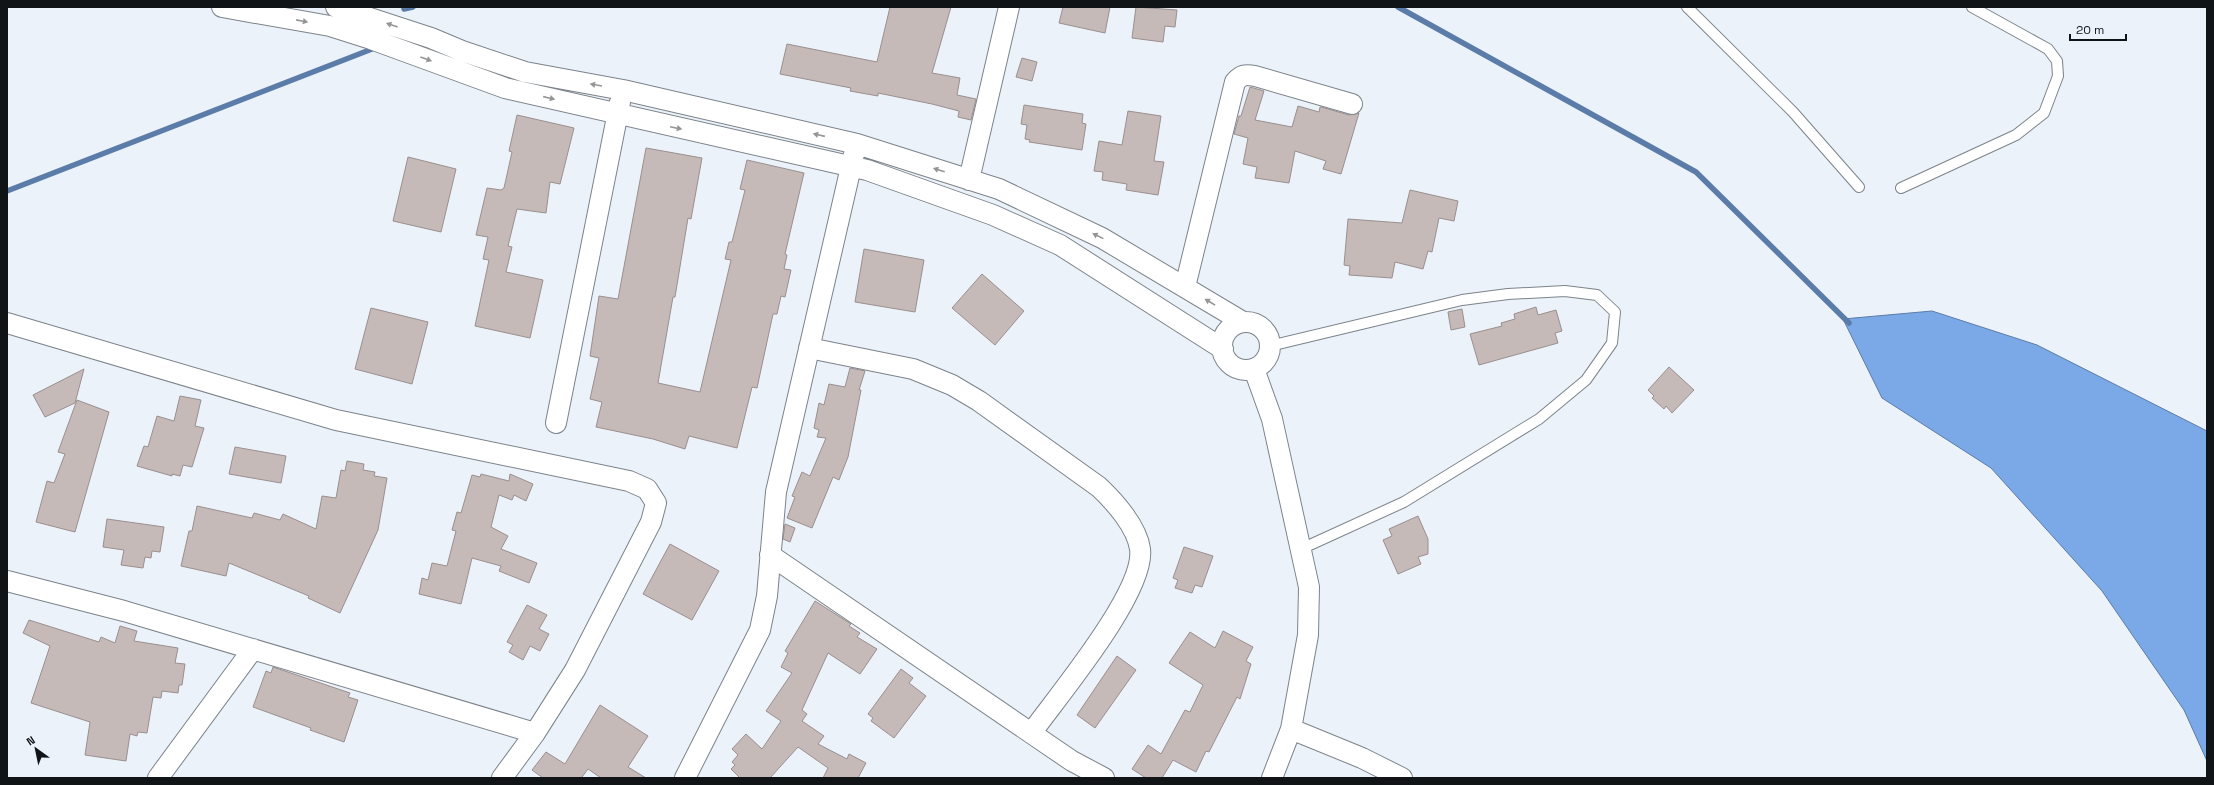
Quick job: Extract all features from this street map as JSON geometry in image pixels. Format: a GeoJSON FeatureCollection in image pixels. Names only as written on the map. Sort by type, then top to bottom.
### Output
{"type":"FeatureCollection","features":[{"type":"Feature","properties":{"kind":"street"},"geometry":{"type":"LineString","coordinates":[[222,7],[281,12],[370,39],[505,88],[618,115],[867,170],[993,215],[1060,245],[1223,349]]}},
{"type":"Feature","properties":{"kind":"street"},"geometry":{"type":"LineString","coordinates":[[336,7],[431,38],[525,72],[623,90],[857,144],[999,189],[1102,238],[1243,322],[1256,324],[1267,333],[1270,346],[1268,356],[1263,364],[1254,369],[1241,370],[1229,364],[1223,349],[1223,339],[1231,328],[1243,322]]}},
{"type":"Feature","properties":{"kind":"street"},"geometry":{"type":"LineString","coordinates":[[969,180],[1009,7]]}},
{"type":"Feature","properties":{"kind":"street"},"geometry":{"type":"LineString","coordinates":[[1185,287],[1234,82],[1246,74],[1352,104]]}},
{"type":"Feature","properties":{"kind":"street"},"geometry":{"type":"LineString","coordinates":[[556,423],[623,90]]}},
{"type":"Feature","properties":{"kind":"street"},"geometry":{"type":"LineString","coordinates":[[691,776],[760,630],[767,596],[776,492],[857,144]]}},
{"type":"Feature","properties":{"kind":"street"},"geometry":{"type":"LineString","coordinates":[[7,324],[336,420],[629,481],[647,489],[656,502],[651,522],[575,670],[535,733],[502,778]]}},
{"type":"Feature","properties":{"kind":"street"},"geometry":{"type":"LineString","coordinates":[[809,348],[913,369],[952,385],[979,401],[1099,487],[1115,504],[1138,539],[1140,564],[1120,610],[1032,732]]}},
{"type":"Feature","properties":{"kind":"street"},"geometry":{"type":"LineString","coordinates":[[1254,369],[1272,419],[1309,587],[1308,635],[1291,729],[1272,778]]}},
{"type":"Feature","properties":{"kind":"street"},"geometry":{"type":"LineString","coordinates":[[770,555],[1032,732],[1072,761],[1104,778]]}},
{"type":"Feature","properties":{"kind":"street"},"geometry":{"type":"LineString","coordinates":[[7,581],[124,611],[535,733]]}},
{"type":"Feature","properties":{"kind":"street"},"geometry":{"type":"LineString","coordinates":[[158,778],[254,649]]}},
{"type":"Feature","properties":{"kind":"street"},"geometry":{"type":"LineString","coordinates":[[1291,729],[1362,758],[1402,778]]}},
{"type":"Feature","properties":{"kind":"lane"},"geometry":{"type":"LineString","coordinates":[[1687,7],[1793,112],[1859,187]]}},
{"type":"Feature","properties":{"kind":"lane"},"geometry":{"type":"LineString","coordinates":[[1901,188],[2016,135],[2044,113],[2058,76],[2057,61],[2048,49],[1972,7]]}},
{"type":"Feature","properties":{"kind":"lane"},"geometry":{"type":"LineString","coordinates":[[1270,346],[1462,300],[1508,294],[1565,291],[1597,295],[1615,312],[1612,343],[1586,380],[1540,420],[1404,502],[1301,549]]}},
{"type":"Feature","properties":{"kind":"water"},"geometry":{"type":"Polygon","coordinates":[[[1932,311],[2037,345],[2207,431],[2207,761],[2184,710],[2102,591],[1991,468],[1882,398],[1843,319],[1932,311]]]}},
{"type":"Feature","properties":{"kind":"building"},"geometry":{"type":"Polygon","coordinates":[[[890,7],[951,7],[932,73],[960,78],[957,95],[976,99],[971,120],[958,117],[959,111],[932,104],[878,93],[878,96],[850,91],[851,88],[780,74],[787,44],[877,62],[890,7]]]}},
{"type":"Feature","properties":{"kind":"building"},"geometry":{"type":"Polygon","coordinates":[[[1063,7],[1110,7],[1105,33],[1059,23],[1063,7]]]}},
{"type":"Feature","properties":{"kind":"building"},"geometry":{"type":"Polygon","coordinates":[[[1136,7],[1177,10],[1175,27],[1165,26],[1163,42],[1132,38],[1136,7]]]}},
{"type":"Feature","properties":{"kind":"building"},"geometry":{"type":"Polygon","coordinates":[[[1022,58],[1037,62],[1032,81],[1016,77],[1022,58]]]}},
{"type":"Feature","properties":{"kind":"building"},"geometry":{"type":"Polygon","coordinates":[[[1250,87],[1264,91],[1255,120],[1292,127],[1298,106],[1319,112],[1321,107],[1349,115],[1359,113],[1341,174],[1323,169],[1326,161],[1295,151],[1289,183],[1255,178],[1257,167],[1243,164],[1248,138],[1234,134],[1250,87]]]}},
{"type":"Feature","properties":{"kind":"building"},"geometry":{"type":"Polygon","coordinates":[[[1024,105],[1083,114],[1082,123],[1086,124],[1082,150],[1029,142],[1030,140],[1025,139],[1027,125],[1021,124],[1024,105]]]}},
{"type":"Feature","properties":{"kind":"building"},"geometry":{"type":"Polygon","coordinates":[[[1128,111],[1161,116],[1154,161],[1164,162],[1158,195],[1126,190],[1127,184],[1102,180],[1103,172],[1094,171],[1099,141],[1122,145],[1128,111]]]}},
{"type":"Feature","properties":{"kind":"building"},"geometry":{"type":"Polygon","coordinates":[[[517,115],[574,128],[560,184],[550,182],[546,213],[517,209],[508,246],[512,247],[506,272],[543,280],[530,338],[475,326],[489,260],[483,259],[488,237],[476,235],[487,188],[501,190],[504,188],[512,152],[509,151],[517,115]]]}},
{"type":"Feature","properties":{"kind":"building"},"geometry":{"type":"Polygon","coordinates":[[[646,148],[702,158],[691,219],[688,218],[675,297],[673,297],[658,383],[700,392],[731,260],[725,259],[729,242],[732,242],[745,190],[740,189],[747,160],[804,173],[785,254],[787,255],[784,269],[791,270],[785,297],[781,296],[777,314],[773,314],[757,388],[752,387],[737,448],[689,436],[685,449],[653,439],[596,427],[602,402],[590,399],[599,358],[590,356],[599,296],[618,299],[646,148]]]}},
{"type":"Feature","properties":{"kind":"building"},"geometry":{"type":"Polygon","coordinates":[[[408,157],[456,169],[441,232],[393,221],[408,157]]]}},
{"type":"Feature","properties":{"kind":"building"},"geometry":{"type":"Polygon","coordinates":[[[1410,190],[1458,201],[1454,221],[1439,218],[1432,252],[1428,251],[1423,269],[1395,262],[1392,278],[1349,275],[1350,266],[1344,265],[1348,219],[1402,223],[1410,190]]]}},
{"type":"Feature","properties":{"kind":"building"},"geometry":{"type":"Polygon","coordinates":[[[864,249],[924,260],[915,312],[855,302],[864,249]]]}},
{"type":"Feature","properties":{"kind":"building"},"geometry":{"type":"Polygon","coordinates":[[[982,274],[1024,311],[995,345],[952,308],[982,274]]]}},
{"type":"Feature","properties":{"kind":"building"},"geometry":{"type":"Polygon","coordinates":[[[1536,307],[1538,315],[1556,310],[1562,331],[1555,333],[1558,343],[1479,365],[1470,334],[1502,326],[1501,323],[1515,319],[1514,314],[1536,307]]]}},
{"type":"Feature","properties":{"kind":"building"},"geometry":{"type":"Polygon","coordinates":[[[371,308],[428,322],[412,384],[355,369],[371,308]]]}},
{"type":"Feature","properties":{"kind":"building"},"geometry":{"type":"Polygon","coordinates":[[[1462,309],[1465,327],[1451,330],[1448,312],[1462,309]]]}},
{"type":"Feature","properties":{"kind":"building"},"geometry":{"type":"Polygon","coordinates":[[[1669,367],[1694,390],[1672,413],[1666,406],[1664,409],[1652,398],[1654,396],[1648,390],[1669,367]]]}},
{"type":"Feature","properties":{"kind":"building"},"geometry":{"type":"Polygon","coordinates":[[[850,368],[865,371],[859,390],[861,390],[848,457],[839,480],[833,477],[812,528],[787,518],[795,497],[792,496],[802,472],[810,476],[826,438],[817,437],[819,430],[814,428],[819,403],[824,405],[829,384],[845,387],[850,368]]]}},
{"type":"Feature","properties":{"kind":"building"},"geometry":{"type":"Polygon","coordinates":[[[84,369],[75,403],[45,417],[33,395],[84,369]]]}},
{"type":"Feature","properties":{"kind":"building"},"geometry":{"type":"Polygon","coordinates":[[[180,396],[201,400],[195,426],[204,428],[192,467],[183,465],[180,476],[172,474],[172,476],[137,466],[144,446],[148,447],[157,416],[174,421],[180,396]]]}},
{"type":"Feature","properties":{"kind":"building"},"geometry":{"type":"Polygon","coordinates":[[[77,400],[109,412],[75,532],[36,522],[47,481],[54,483],[65,454],[58,452],[77,400]]]}},
{"type":"Feature","properties":{"kind":"building"},"geometry":{"type":"Polygon","coordinates":[[[235,447],[286,456],[281,483],[229,474],[235,447]]]}},
{"type":"Feature","properties":{"kind":"building"},"geometry":{"type":"Polygon","coordinates":[[[347,461],[364,464],[363,470],[375,472],[374,476],[387,478],[378,530],[340,613],[308,598],[309,596],[229,563],[226,576],[181,566],[189,531],[192,531],[197,506],[252,518],[254,513],[280,520],[283,514],[316,529],[322,496],[336,498],[341,470],[345,471],[347,461]]]}},
{"type":"Feature","properties":{"kind":"building"},"geometry":{"type":"Polygon","coordinates":[[[481,474],[509,481],[510,474],[533,484],[526,501],[514,495],[512,500],[499,495],[491,527],[508,536],[501,549],[537,563],[529,583],[499,571],[501,566],[472,558],[461,604],[419,594],[422,578],[428,580],[432,563],[447,566],[456,531],[452,530],[457,512],[461,513],[472,475],[480,477],[481,474]]]}},
{"type":"Feature","properties":{"kind":"building"},"geometry":{"type":"Polygon","coordinates":[[[1418,516],[1428,539],[1428,554],[1418,557],[1421,564],[1398,574],[1383,540],[1392,536],[1389,529],[1418,516]]]}},
{"type":"Feature","properties":{"kind":"building"},"geometry":{"type":"Polygon","coordinates":[[[107,519],[164,527],[160,552],[152,551],[151,558],[145,557],[143,568],[121,565],[124,550],[103,547],[107,519]]]}},
{"type":"Feature","properties":{"kind":"building"},"geometry":{"type":"Polygon","coordinates":[[[785,524],[795,528],[790,542],[783,539],[785,524]]]}},
{"type":"Feature","properties":{"kind":"building"},"geometry":{"type":"Polygon","coordinates":[[[670,544],[719,571],[692,620],[643,594],[670,544]]]}},
{"type":"Feature","properties":{"kind":"building"},"geometry":{"type":"Polygon","coordinates":[[[1184,547],[1213,556],[1202,587],[1195,585],[1192,593],[1175,588],[1178,580],[1173,578],[1184,547]]]}},
{"type":"Feature","properties":{"kind":"building"},"geometry":{"type":"Polygon","coordinates":[[[815,601],[851,624],[849,626],[860,633],[857,637],[877,649],[860,674],[828,653],[802,710],[807,714],[802,721],[824,736],[818,744],[847,759],[849,754],[866,763],[858,778],[823,778],[828,768],[798,747],[770,778],[740,778],[731,769],[735,765],[732,762],[738,755],[732,749],[746,734],[762,749],[781,721],[766,711],[792,673],[781,667],[788,653],[785,651],[815,601]]]}},
{"type":"Feature","properties":{"kind":"building"},"geometry":{"type":"Polygon","coordinates":[[[527,605],[547,615],[539,629],[549,634],[540,651],[530,646],[523,660],[509,652],[513,645],[507,642],[527,605]]]}},
{"type":"Feature","properties":{"kind":"building"},"geometry":{"type":"Polygon","coordinates":[[[29,620],[99,642],[101,637],[115,643],[120,626],[137,631],[134,641],[178,648],[175,663],[185,664],[182,685],[179,685],[178,693],[162,691],[161,698],[153,697],[147,733],[138,732],[137,736],[130,734],[126,761],[85,755],[90,722],[31,703],[50,646],[23,633],[29,620]]]}},
{"type":"Feature","properties":{"kind":"building"},"geometry":{"type":"Polygon","coordinates":[[[1223,631],[1253,647],[1246,661],[1251,664],[1240,699],[1237,697],[1209,752],[1206,751],[1196,772],[1173,760],[1162,778],[1146,778],[1132,769],[1148,745],[1161,754],[1185,710],[1190,712],[1203,685],[1169,663],[1190,632],[1215,648],[1223,631]]]}},
{"type":"Feature","properties":{"kind":"building"},"geometry":{"type":"Polygon","coordinates":[[[1117,656],[1136,670],[1095,728],[1077,715],[1117,656]]]}},
{"type":"Feature","properties":{"kind":"building"},"geometry":{"type":"Polygon","coordinates":[[[273,667],[350,693],[348,697],[358,700],[344,742],[310,730],[311,728],[253,707],[266,671],[271,673],[273,667]]]}},
{"type":"Feature","properties":{"kind":"building"},"geometry":{"type":"Polygon","coordinates":[[[901,669],[913,678],[909,683],[926,696],[894,738],[871,721],[873,718],[868,714],[901,669]]]}},
{"type":"Feature","properties":{"kind":"building"},"geometry":{"type":"Polygon","coordinates":[[[600,705],[648,736],[628,767],[646,778],[601,778],[588,769],[582,777],[584,778],[543,778],[532,770],[546,752],[565,764],[600,705]]]}},
{"type":"Feature","properties":{"kind":"waterway"},"geometry":{"type":"LineString","coordinates":[[404,9],[413,7]]}},
{"type":"Feature","properties":{"kind":"waterway"},"geometry":{"type":"LineString","coordinates":[[1398,7],[1696,172],[1849,323]]}},
{"type":"Feature","properties":{"kind":"waterway"},"geometry":{"type":"LineString","coordinates":[[7,191],[372,49]]}}]}
